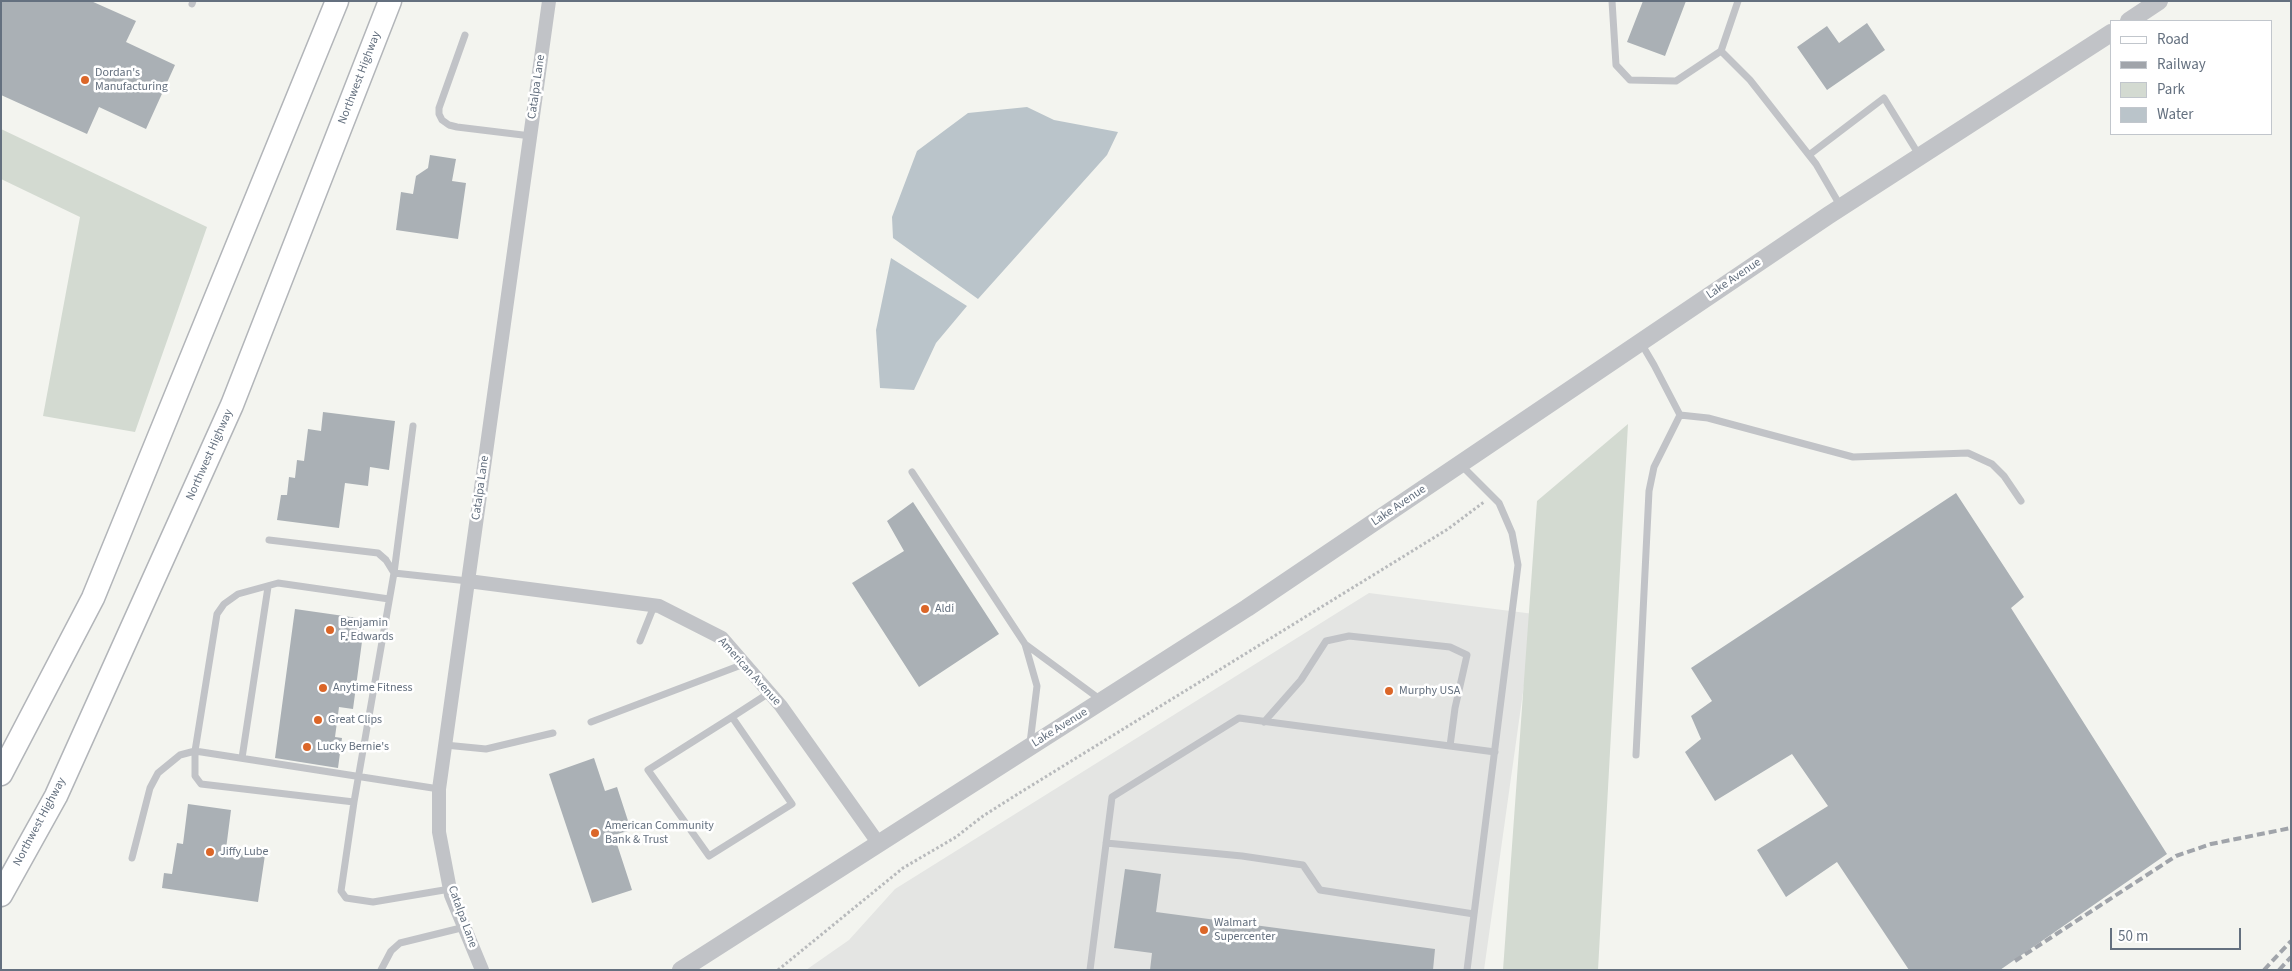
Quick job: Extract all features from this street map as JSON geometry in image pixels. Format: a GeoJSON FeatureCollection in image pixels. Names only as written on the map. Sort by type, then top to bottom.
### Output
{"type":"FeatureCollection","features":[{"type":"Feature","properties":{"kind":"main road"},"geometry":{"type":"LineString","coordinates":[[1,774],[93,598],[337,1]]}},
{"type":"Feature","properties":{"kind":"main road","name":"Northwest Highway"},"geometry":{"type":"LineString","coordinates":[[1,895],[56,796],[232,405],[390,1]]}},
{"type":"Feature","properties":{"kind":"street","name":"Catalpa Lane"},"geometry":{"type":"LineString","coordinates":[[482,970],[451,889],[439,832],[438,789],[549,1]]}},
{"type":"Feature","properties":{"kind":"street"},"geometry":{"type":"LineString","coordinates":[[2131,20],[2160,1]]}},
{"type":"Feature","properties":{"kind":"street","name":"Lake Avenue"},"geometry":{"type":"LineString","coordinates":[[681,970],[1247,608],[1842,207],[2110,34]]}},
{"type":"Feature","properties":{"kind":"street","name":"American Avenue"},"geometry":{"type":"LineString","coordinates":[[468,581],[654,606],[722,638],[781,706],[879,844]]}},
{"type":"Feature","properties":{"kind":"lane"},"geometry":{"type":"LineString","coordinates":[[1612,1],[1616,65],[1630,80],[1676,81],[1721,51],[1738,1]]}},
{"type":"Feature","properties":{"kind":"lane"},"geometry":{"type":"LineString","coordinates":[[465,35],[439,108],[442,120],[449,125],[457,127],[531,136]]}},
{"type":"Feature","properties":{"kind":"lane"},"geometry":{"type":"LineString","coordinates":[[1721,51],[1750,80],[1809,155],[1842,207]]}},
{"type":"Feature","properties":{"kind":"lane"},"geometry":{"type":"LineString","coordinates":[[1809,155],[1884,98],[1920,156]]}},
{"type":"Feature","properties":{"kind":"lane"},"geometry":{"type":"LineString","coordinates":[[1640,342],[1680,415]]}},
{"type":"Feature","properties":{"kind":"lane"},"geometry":{"type":"LineString","coordinates":[[1680,415],[1708,418],[1852,457],[1968,453],[1992,464],[2004,476],[2021,501]]}},
{"type":"Feature","properties":{"kind":"lane"},"geometry":{"type":"LineString","coordinates":[[1636,756],[1649,492],[1654,466],[1680,415]]}},
{"type":"Feature","properties":{"kind":"lane"},"geometry":{"type":"LineString","coordinates":[[413,426],[394,572],[358,776],[341,891],[346,898],[373,902],[451,889]]}},
{"type":"Feature","properties":{"kind":"lane"},"geometry":{"type":"LineString","coordinates":[[1461,464],[1499,502],[1512,533],[1518,564],[1467,970]]}},
{"type":"Feature","properties":{"kind":"lane"},"geometry":{"type":"LineString","coordinates":[[912,472],[1025,644],[1037,686],[1030,747]]}},
{"type":"Feature","properties":{"kind":"lane"},"geometry":{"type":"LineString","coordinates":[[269,540],[378,553],[386,560],[394,572],[468,581]]}},
{"type":"Feature","properties":{"kind":"lane"},"geometry":{"type":"LineString","coordinates":[[354,802],[201,784],[196,776],[195,751],[217,614],[224,604],[238,594],[278,583],[389,599]]}},
{"type":"Feature","properties":{"kind":"lane"},"geometry":{"type":"LineString","coordinates":[[242,758],[268,587]]}},
{"type":"Feature","properties":{"kind":"lane"},"geometry":{"type":"LineString","coordinates":[[640,641],[654,606]]}},
{"type":"Feature","properties":{"kind":"lane"},"geometry":{"type":"LineString","coordinates":[[1264,722],[1301,680],[1326,641],[1349,636],[1450,647],[1467,655],[1455,708],[1450,746]]}},
{"type":"Feature","properties":{"kind":"lane"},"geometry":{"type":"LineString","coordinates":[[1025,644],[1102,701]]}},
{"type":"Feature","properties":{"kind":"lane"},"geometry":{"type":"LineString","coordinates":[[591,722],[744,664]]}},
{"type":"Feature","properties":{"kind":"lane"},"geometry":{"type":"LineString","coordinates":[[732,716],[792,804],[709,856],[648,770],[732,716],[769,693]]}},
{"type":"Feature","properties":{"kind":"lane"},"geometry":{"type":"LineString","coordinates":[[1090,970],[1112,797],[1239,718],[1494,752]]}},
{"type":"Feature","properties":{"kind":"lane"},"geometry":{"type":"LineString","coordinates":[[445,745],[486,749],[553,733]]}},
{"type":"Feature","properties":{"kind":"lane"},"geometry":{"type":"LineString","coordinates":[[132,858],[150,788],[158,773],[180,755],[195,751],[438,789]]}},
{"type":"Feature","properties":{"kind":"lane"},"geometry":{"type":"LineString","coordinates":[[1106,843],[1242,856],[1303,865],[1320,890],[1474,914]]}},
{"type":"Feature","properties":{"kind":"lane"},"geometry":{"type":"LineString","coordinates":[[381,970],[391,951],[400,942],[465,927]]}},
{"type":"Feature","properties":{"kind":"path"},"geometry":{"type":"LineString","coordinates":[[778,970],[903,868],[956,838],[983,816],[1013,797],[1448,529],[1492,495]]}},
{"type":"Feature","properties":{"kind":"shaded area"},"geometry":{"type":"Polygon","coordinates":[[[1369,593],[1534,614],[1484,970],[806,970],[849,940],[895,889],[1369,593]]]}},
{"type":"Feature","properties":{"kind":"green space"},"geometry":{"type":"Polygon","coordinates":[[[1,129],[207,227],[135,432],[43,416],[80,217],[1,179],[1,129]]]}},
{"type":"Feature","properties":{"kind":"green space"},"geometry":{"type":"Polygon","coordinates":[[[1628,424],[1598,970],[1503,970],[1537,501],[1628,424]]]}},
{"type":"Feature","properties":{"kind":"water"},"geometry":{"type":"Polygon","coordinates":[[[1027,107],[1054,120],[1118,132],[1107,155],[978,299],[893,238],[892,217],[917,151],[968,113],[1027,107]]]}},
{"type":"Feature","properties":{"kind":"water"},"geometry":{"type":"Polygon","coordinates":[[[891,258],[967,306],[936,343],[914,390],[880,388],[876,330],[891,258]]]}},
{"type":"Feature","properties":{"kind":"building","name":"Dordan's Manufacturing"},"geometry":{"type":"Polygon","coordinates":[[[1,1],[91,1],[136,21],[126,42],[175,65],[146,129],[99,107],[87,134],[1,95],[1,1]]]}},
{"type":"Feature","properties":{"kind":"building"},"geometry":{"type":"Polygon","coordinates":[[[1643,1],[1686,1],[1665,56],[1627,42],[1643,1]]]}},
{"type":"Feature","properties":{"kind":"building"},"geometry":{"type":"Polygon","coordinates":[[[1867,23],[1885,50],[1827,90],[1797,47],[1827,26],[1839,43],[1867,23]]]}},
{"type":"Feature","properties":{"kind":"building"},"geometry":{"type":"Polygon","coordinates":[[[430,155],[456,159],[452,181],[466,183],[458,239],[396,230],[401,192],[413,194],[416,176],[428,168],[430,155]]]}},
{"type":"Feature","properties":{"kind":"building"},"geometry":{"type":"Polygon","coordinates":[[[323,412],[395,421],[389,470],[370,467],[368,486],[345,483],[339,528],[277,520],[281,495],[287,495],[289,477],[295,478],[297,460],[304,461],[308,429],[321,431],[323,412]]]}},
{"type":"Feature","properties":{"kind":"building"},"geometry":{"type":"Polygon","coordinates":[[[1956,493],[2024,597],[2011,608],[2167,854],[2000,970],[1909,970],[1837,862],[1786,897],[1757,850],[1828,806],[1792,754],[1715,801],[1685,752],[1701,739],[1691,716],[1712,701],[1691,668],[1956,493]]]}},
{"type":"Feature","properties":{"kind":"building","name":"Aldi"},"geometry":{"type":"Polygon","coordinates":[[[913,502],[999,634],[919,687],[852,583],[904,551],[887,521],[913,502]]]}},
{"type":"Feature","properties":{"kind":"building"},"geometry":{"type":"Polygon","coordinates":[[[295,609],[365,619],[353,709],[339,707],[335,737],[342,738],[338,768],[275,758],[295,609]]]}},
{"type":"Feature","properties":{"kind":"building","name":"American Community Bank & Trust"},"geometry":{"type":"Polygon","coordinates":[[[594,758],[605,791],[617,787],[631,830],[614,835],[632,890],[592,903],[549,774],[594,758]]]}},
{"type":"Feature","properties":{"kind":"building","name":"Jiffy Lube"},"geometry":{"type":"Polygon","coordinates":[[[188,804],[231,810],[226,849],[265,855],[258,902],[162,888],[164,873],[172,874],[177,843],[183,844],[188,804]]]}},
{"type":"Feature","properties":{"kind":"building","name":"Walmart Supercenter"},"geometry":{"type":"Polygon","coordinates":[[[1125,869],[1161,874],[1156,912],[1435,949],[1433,970],[1150,970],[1152,953],[1114,948],[1125,869]]]}},
{"type":"Feature","properties":{"kind":"railway"},"geometry":{"type":"LineString","coordinates":[[2015,961],[2176,856],[2211,844],[2291,828]]}},
{"type":"Feature","properties":{"kind":"railway"},"geometry":{"type":"LineString","coordinates":[[2264,970],[2291,941]]}},
{"type":"Feature","properties":{"kind":"railway"},"geometry":{"type":"LineString","coordinates":[[2279,970],[2291,957]]}},
{"type":"Feature","properties":{"kind":"place","name":"Dordan's Manufacturing"},"geometry":{"type":"Point","coordinates":[85,80]}},
{"type":"Feature","properties":{"kind":"place","name":"Aldi"},"geometry":{"type":"Point","coordinates":[925,609]}},
{"type":"Feature","properties":{"kind":"place","name":"Benjamin F. Edwards"},"geometry":{"type":"Point","coordinates":[330,630]}},
{"type":"Feature","properties":{"kind":"place","name":"Anytime Fitness"},"geometry":{"type":"Point","coordinates":[323,688]}},
{"type":"Feature","properties":{"kind":"place","name":"Murphy USA"},"geometry":{"type":"Point","coordinates":[1389,691]}},
{"type":"Feature","properties":{"kind":"place","name":"Great Clips"},"geometry":{"type":"Point","coordinates":[318,720]}},
{"type":"Feature","properties":{"kind":"place","name":"Lucky Bernie's"},"geometry":{"type":"Point","coordinates":[307,747]}},
{"type":"Feature","properties":{"kind":"place","name":"American Community Bank & Trust"},"geometry":{"type":"Point","coordinates":[595,833]}},
{"type":"Feature","properties":{"kind":"place","name":"Jiffy Lube"},"geometry":{"type":"Point","coordinates":[210,852]}},
{"type":"Feature","properties":{"kind":"place","name":"Walmart Supercenter"},"geometry":{"type":"Point","coordinates":[1204,930]}}]}
